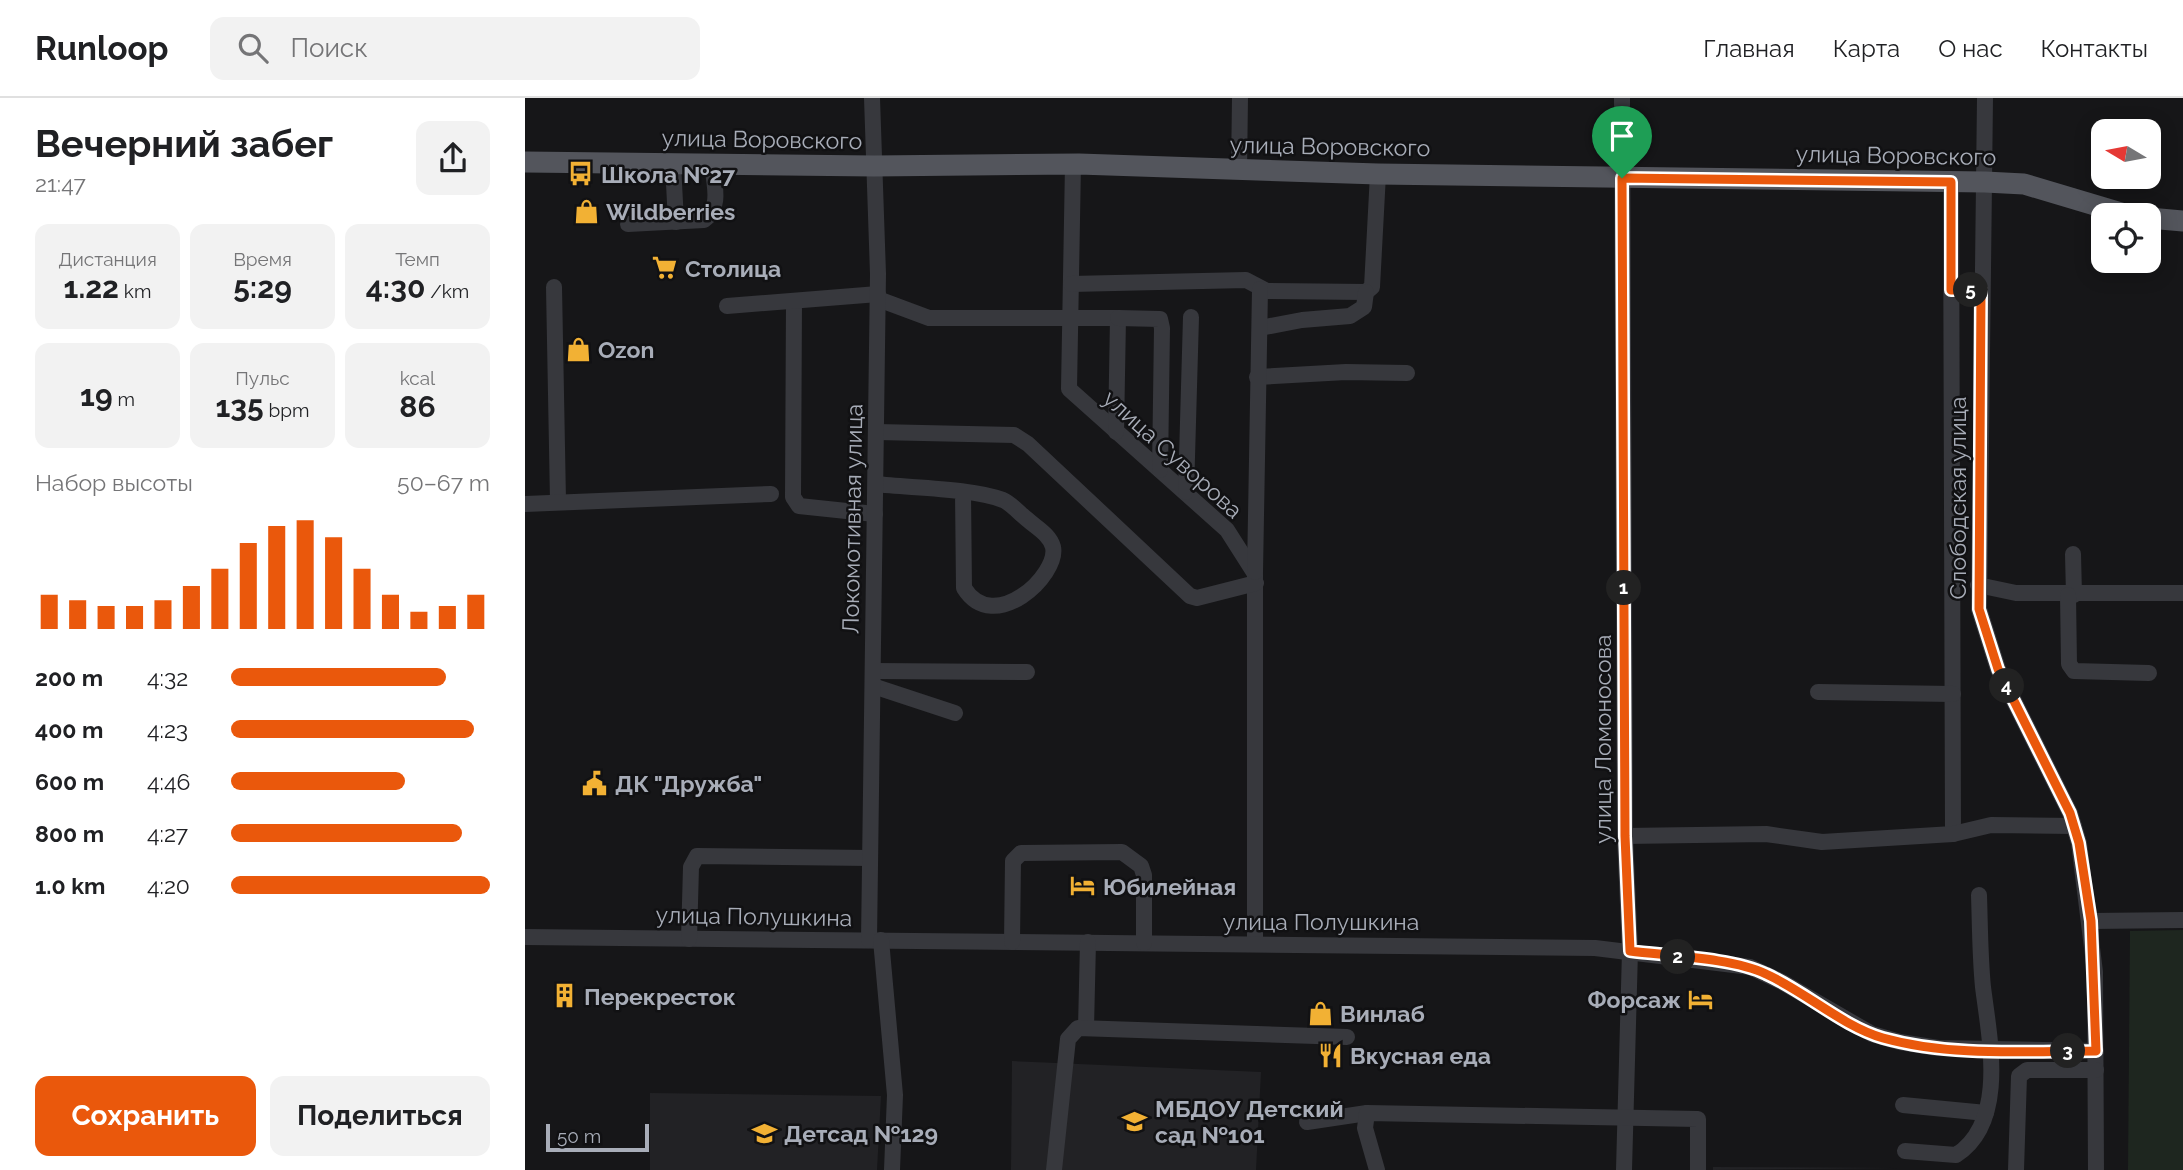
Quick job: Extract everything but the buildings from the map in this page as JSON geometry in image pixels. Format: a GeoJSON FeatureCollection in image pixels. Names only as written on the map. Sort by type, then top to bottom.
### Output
{"type":"FeatureCollection","features":[{"type":"Feature","properties":{"kind":"main road","name":"улица Воровского"},"geometry":{"type":"LineString","coordinates":[[525,162],[874,166],[1073,164],[1378,174],[1985,182],[2024,184],[2091,204]]}},
{"type":"Feature","properties":{"kind":"main road"},"geometry":{"type":"LineString","coordinates":[[2161,219],[2183,221]]}},
{"type":"Feature","properties":{"kind":"street","name":"Локомотивная улица"},"geometry":{"type":"LineString","coordinates":[[872,98],[878,297],[870,858],[875,940],[895,1095],[892,1170]]}},
{"type":"Feature","properties":{"kind":"street"},"geometry":{"type":"LineString","coordinates":[[1240,98],[1240,171]]}},
{"type":"Feature","properties":{"kind":"street","name":"улица Ломоносова"},"geometry":{"type":"LineString","coordinates":[[1622,98],[1625,836],[1630,951],[1624,1170]]}},
{"type":"Feature","properties":{"kind":"street","name":"Слободская улица"},"geometry":{"type":"LineString","coordinates":[[1985,98],[1981,290],[1981,619],[1998,669],[2074,826],[2091,921],[2096,1051],[2096,1170]]}},
{"type":"Feature","properties":{"kind":"street"},"geometry":{"type":"LineString","coordinates":[[673,164],[676,222]]}},
{"type":"Feature","properties":{"kind":"street"},"geometry":{"type":"LineString","coordinates":[[628,225],[704,220],[713,213],[716,202],[712,164]]}},
{"type":"Feature","properties":{"kind":"street","name":"улица Суворова"},"geometry":{"type":"LineString","coordinates":[[1073,164],[1069,389],[1227,530],[1256,579]]}},
{"type":"Feature","properties":{"kind":"street"},"geometry":{"type":"LineString","coordinates":[[1071,284],[1246,280],[1259,289],[1366,292],[1372,287],[1378,174]]}},
{"type":"Feature","properties":{"kind":"street"},"geometry":{"type":"LineString","coordinates":[[1951,182],[1953,834]]}},
{"type":"Feature","properties":{"kind":"street"},"geometry":{"type":"LineString","coordinates":[[554,287],[558,501]]}},
{"type":"Feature","properties":{"kind":"street"},"geometry":{"type":"LineString","coordinates":[[1255,944],[1259,289]]}},
{"type":"Feature","properties":{"kind":"street"},"geometry":{"type":"LineString","coordinates":[[1951,290],[1981,290]]}},
{"type":"Feature","properties":{"kind":"street"},"geometry":{"type":"LineString","coordinates":[[1260,328],[1302,320],[1350,316],[1364,307],[1366,292]]}},
{"type":"Feature","properties":{"kind":"street"},"geometry":{"type":"LineString","coordinates":[[727,306],[878,297],[929,318],[1160,319],[1160,470]]}},
{"type":"Feature","properties":{"kind":"street"},"geometry":{"type":"LineString","coordinates":[[794,301],[793,497],[799,506],[875,514]]}},
{"type":"Feature","properties":{"kind":"street"},"geometry":{"type":"LineString","coordinates":[[1186,492],[1191,317]]}},
{"type":"Feature","properties":{"kind":"street"},"geometry":{"type":"LineString","coordinates":[[1116,432],[1118,318]]}},
{"type":"Feature","properties":{"kind":"street"},"geometry":{"type":"LineString","coordinates":[[1258,377],[1346,372],[1406,373]]}},
{"type":"Feature","properties":{"kind":"street"},"geometry":{"type":"LineString","coordinates":[[877,432],[1014,435],[1028,444],[1190,596],[1196,598],[1256,579]]}},
{"type":"Feature","properties":{"kind":"street"},"geometry":{"type":"LineString","coordinates":[[876,484],[963,493],[1005,501],[1048,537],[1053,549],[1051,561],[1038,580],[1009,606],[995,608],[971,599],[964,588],[963,493]]}},
{"type":"Feature","properties":{"kind":"street"},"geometry":{"type":"LineString","coordinates":[[525,504],[771,495]]}},
{"type":"Feature","properties":{"kind":"street"},"geometry":{"type":"LineString","coordinates":[[2073,554],[2069,664],[2074,671],[2080,673],[2149,673]]}},
{"type":"Feature","properties":{"kind":"street"},"geometry":{"type":"LineString","coordinates":[[1953,598],[1979,592],[2071,595],[2183,593]]}},
{"type":"Feature","properties":{"kind":"street"},"geometry":{"type":"LineString","coordinates":[[873,678],[1027,672]]}},
{"type":"Feature","properties":{"kind":"street"},"geometry":{"type":"LineString","coordinates":[[873,678],[955,713]]}},
{"type":"Feature","properties":{"kind":"street"},"geometry":{"type":"LineString","coordinates":[[1818,692],[1953,694]]}},
{"type":"Feature","properties":{"kind":"street"},"geometry":{"type":"LineString","coordinates":[[1625,836],[1766,834],[1822,842],[1953,834],[1990,825],[2074,826]]}},
{"type":"Feature","properties":{"kind":"street"},"geometry":{"type":"LineString","coordinates":[[1012,942],[1013,861],[1021,853],[1122,852],[1141,866],[1145,875],[1144,943]]}},
{"type":"Feature","properties":{"kind":"street"},"geometry":{"type":"LineString","coordinates":[[689,939],[691,867],[697,856],[870,858]]}},
{"type":"Feature","properties":{"kind":"street"},"geometry":{"type":"LineString","coordinates":[[1905,1151],[1957,1154],[1970,1141],[1986,1113],[1994,1063],[1983,985],[1979,895]]}},
{"type":"Feature","properties":{"kind":"street"},"geometry":{"type":"LineString","coordinates":[[2091,921],[2183,920]]}},
{"type":"Feature","properties":{"kind":"street","name":"улица Полушкина"},"geometry":{"type":"LineString","coordinates":[[525,937],[1506,945],[1630,951],[1750,967],[1884,1038],[1938,1048],[2096,1051]]}},
{"type":"Feature","properties":{"kind":"street"},"geometry":{"type":"LineString","coordinates":[[1086,1028],[1088,942]]}},
{"type":"Feature","properties":{"kind":"street"},"geometry":{"type":"LineString","coordinates":[[1054,1170],[1068,1039],[1071,1032],[1086,1028],[1347,1037]]}},
{"type":"Feature","properties":{"kind":"street"},"geometry":{"type":"LineString","coordinates":[[2016,1170],[2019,1076],[2027,1070],[2096,1070]]}},
{"type":"Feature","properties":{"kind":"street"},"geometry":{"type":"LineString","coordinates":[[1903,1105],[1986,1113]]}},
{"type":"Feature","properties":{"kind":"street"},"geometry":{"type":"LineString","coordinates":[[1367,1113],[1365,1128],[1377,1170]]}},
{"type":"Feature","properties":{"kind":"street"},"geometry":{"type":"LineString","coordinates":[[1307,1122],[1367,1113],[1699,1119],[1697,1170]]}},
{"type":"Feature","properties":{"kind":"shaded area"},"geometry":{"type":"Polygon","coordinates":[[[2183,930],[2183,1170],[2128,1170],[2130,931],[2183,930]]]}},
{"type":"Feature","properties":{"kind":"shaded area","name":"МБДОУ Детский сад №101"},"geometry":{"type":"Polygon","coordinates":[[[1012,1061],[1261,1072],[1256,1170],[1011,1170],[1012,1061]]]}},
{"type":"Feature","properties":{"kind":"shaded area","name":"Детсад №129"},"geometry":{"type":"Polygon","coordinates":[[[650,1093],[881,1096],[877,1170],[650,1170],[650,1093]]]}},
{"type":"Feature","properties":{"kind":"shaded area"},"geometry":{"type":"Polygon","coordinates":[[[1713,1167],[1898,1168],[1713,1170],[1713,1167]]]}},
{"type":"Feature","properties":{"kind":"place","name":"Школа №27"},"geometry":{"type":"Point","coordinates":[581,174]}},
{"type":"Feature","properties":{"kind":"place","name":"Wildberries"},"geometry":{"type":"Point","coordinates":[586,211]}},
{"type":"Feature","properties":{"kind":"place","name":"Столица"},"geometry":{"type":"Point","coordinates":[665,268]}},
{"type":"Feature","properties":{"kind":"place","name":"Ozon"},"geometry":{"type":"Point","coordinates":[578,349]}},
{"type":"Feature","properties":{"kind":"place","name":"ДК \"Дружба\""},"geometry":{"type":"Point","coordinates":[595,783]}},
{"type":"Feature","properties":{"kind":"place","name":"Юбилейная"},"geometry":{"type":"Point","coordinates":[1083,886]}},
{"type":"Feature","properties":{"kind":"place","name":"Перекресток"},"geometry":{"type":"Point","coordinates":[564,996]}},
{"type":"Feature","properties":{"kind":"place","name":"Форсаж"},"geometry":{"type":"Point","coordinates":[1701,999]}},
{"type":"Feature","properties":{"kind":"place","name":"Винлаб"},"geometry":{"type":"Point","coordinates":[1320,1013]}},
{"type":"Feature","properties":{"kind":"place","name":"Вкусная еда"},"geometry":{"type":"Point","coordinates":[1330,1055]}},
{"type":"Feature","properties":{"kind":"place","name":"МБДОУ Детский сад №101"},"geometry":{"type":"Point","coordinates":[1135,1121]}},
{"type":"Feature","properties":{"kind":"place","name":"Детсад №129"},"geometry":{"type":"Point","coordinates":[764,1133]}},
{"type":"Feature","properties":{"kind":"route"},"geometry":{"type":"LineString","coordinates":[[1622,178],[1951,182],[1951,290],[1981,290],[1979,609],[1988,645],[1998,669],[2070,813],[2079,843],[2091,921],[2096,1051],[1992,1051],[1938,1048],[1900,1042],[1872,1034],[1750,967],[1630,951],[1625,836],[1622,178]]}}]}
